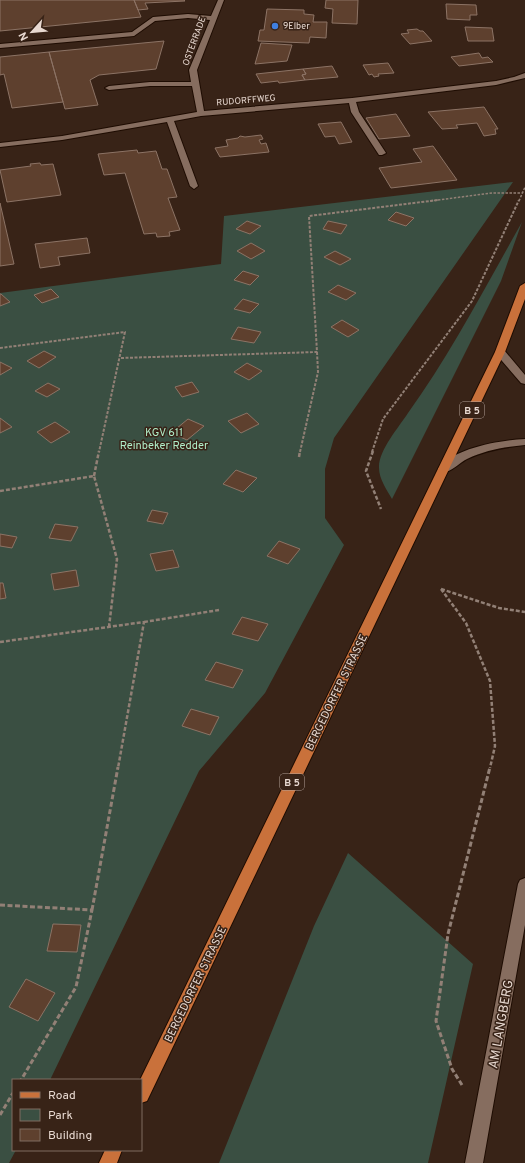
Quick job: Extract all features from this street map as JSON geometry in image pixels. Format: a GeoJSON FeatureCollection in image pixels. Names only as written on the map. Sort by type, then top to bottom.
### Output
{"type":"FeatureCollection","features":[{"type":"Feature","properties":{"kind":"main road","name":"BERGEDORFER STRASSE"},"geometry":{"type":"LineString","coordinates":[[142,1093],[500,352],[525,286]]}},
{"type":"Feature","properties":{"kind":"main road"},"geometry":{"type":"LineString","coordinates":[[108,1163],[114,1151]]}},
{"type":"Feature","properties":{"kind":"street","name":"OSTERRADE"},"geometry":{"type":"LineString","coordinates":[[201,114],[193,70],[221,0]]}},
{"type":"Feature","properties":{"kind":"street"},"geometry":{"type":"LineString","coordinates":[[0,46],[134,34],[153,19],[188,16],[214,18]]}},
{"type":"Feature","properties":{"kind":"street","name":"RUDORFFWEG"},"geometry":{"type":"LineString","coordinates":[[0,145],[62,138],[201,114],[352,100],[496,83],[516,79],[525,75]]}},
{"type":"Feature","properties":{"kind":"street"},"geometry":{"type":"LineString","coordinates":[[110,88],[150,84],[195,84]]}},
{"type":"Feature","properties":{"kind":"street"},"geometry":{"type":"LineString","coordinates":[[352,100],[354,112],[382,153]]}},
{"type":"Feature","properties":{"kind":"street"},"geometry":{"type":"LineString","coordinates":[[170,120],[194,186]]}},
{"type":"Feature","properties":{"kind":"street"},"geometry":{"type":"LineString","coordinates":[[500,352],[525,381]]}},
{"type":"Feature","properties":{"kind":"street"},"geometry":{"type":"LineString","coordinates":[[444,469],[463,455],[473,451],[499,445],[525,442]]}},
{"type":"Feature","properties":{"kind":"street","name":"AM LANGBERG"},"geometry":{"type":"LineString","coordinates":[[474,1163],[525,884]]}},
{"type":"Feature","properties":{"kind":"path"},"geometry":{"type":"LineString","coordinates":[[381,509],[366,472],[383,419],[472,301],[525,187]]}},
{"type":"Feature","properties":{"kind":"path"},"geometry":{"type":"LineString","coordinates":[[300,457],[318,372],[309,216],[492,193],[522,193]]}},
{"type":"Feature","properties":{"kind":"path"},"geometry":{"type":"LineString","coordinates":[[0,348],[125,332],[121,358],[94,476],[117,559],[109,627]]}},
{"type":"Feature","properties":{"kind":"path"},"geometry":{"type":"LineString","coordinates":[[121,358],[317,352]]}},
{"type":"Feature","properties":{"kind":"path"},"geometry":{"type":"LineString","coordinates":[[0,491],[94,476]]}},
{"type":"Feature","properties":{"kind":"path"},"geometry":{"type":"LineString","coordinates":[[484,1114],[452,1069],[436,1020],[448,934],[495,746],[490,681],[466,623],[441,589],[499,608],[525,612]]}},
{"type":"Feature","properties":{"kind":"path"},"geometry":{"type":"LineString","coordinates":[[0,642],[218,610]]}},
{"type":"Feature","properties":{"kind":"path"},"geometry":{"type":"LineString","coordinates":[[21,1079],[76,987],[92,910],[144,622]]}},
{"type":"Feature","properties":{"kind":"path"},"geometry":{"type":"LineString","coordinates":[[0,905],[92,910]]}},
{"type":"Feature","properties":{"kind":"path"},"geometry":{"type":"LineString","coordinates":[[0,1115],[12,1095]]}},
{"type":"Feature","properties":{"kind":"green space","name":"KGV 611 Reinbeker Redder"},"geometry":{"type":"Polygon","coordinates":[[[513,182],[334,438],[325,469],[325,518],[344,545],[265,693],[199,771],[50,1079],[12,1079],[12,1151],[15,1151],[9,1163],[0,1163],[0,293],[221,264],[224,216],[513,182]]]}},
{"type":"Feature","properties":{"kind":"green space"},"geometry":{"type":"Polygon","coordinates":[[[522,222],[501,281],[392,499],[379,472],[380,461],[385,447],[439,367],[522,222]]]}},
{"type":"Feature","properties":{"kind":"green space"},"geometry":{"type":"Polygon","coordinates":[[[348,853],[473,964],[428,1163],[219,1163],[314,926],[348,853]]]}},
{"type":"Feature","properties":{"kind":"building"},"geometry":{"type":"Polygon","coordinates":[[[0,0],[134,0],[141,17],[0,31],[0,0]]]}},
{"type":"Feature","properties":{"kind":"building"},"geometry":{"type":"Polygon","coordinates":[[[134,0],[185,1],[145,3],[148,9],[138,10],[134,0]]]}},
{"type":"Feature","properties":{"kind":"building"},"geometry":{"type":"Polygon","coordinates":[[[326,0],[358,0],[357,24],[332,23],[333,9],[325,8],[326,0]]]}},
{"type":"Feature","properties":{"kind":"building"},"geometry":{"type":"Polygon","coordinates":[[[446,4],[476,5],[477,15],[470,15],[470,20],[447,19],[446,4]]]}},
{"type":"Feature","properties":{"kind":"building"},"geometry":{"type":"Polygon","coordinates":[[[267,9],[304,10],[304,14],[314,15],[313,22],[327,22],[326,38],[310,37],[309,43],[258,41],[260,30],[264,30],[267,9]]]}},
{"type":"Feature","properties":{"kind":"building"},"geometry":{"type":"Polygon","coordinates":[[[465,27],[492,28],[494,41],[468,41],[465,27]]]}},
{"type":"Feature","properties":{"kind":"building"},"geometry":{"type":"Polygon","coordinates":[[[417,29],[423,31],[432,41],[410,44],[401,34],[409,33],[407,30],[417,29]]]}},
{"type":"Feature","properties":{"kind":"building"},"geometry":{"type":"Polygon","coordinates":[[[164,41],[156,69],[99,75],[90,80],[98,105],[65,109],[49,52],[164,41]]]}},
{"type":"Feature","properties":{"kind":"building"},"geometry":{"type":"Polygon","coordinates":[[[261,43],[292,45],[287,61],[255,64],[261,43]]]}},
{"type":"Feature","properties":{"kind":"building"},"geometry":{"type":"Polygon","coordinates":[[[49,52],[63,102],[12,108],[4,74],[0,75],[0,57],[49,52]]]}},
{"type":"Feature","properties":{"kind":"building"},"geometry":{"type":"Polygon","coordinates":[[[479,53],[482,58],[488,57],[493,62],[459,66],[451,57],[479,53]]]}},
{"type":"Feature","properties":{"kind":"building"},"geometry":{"type":"Polygon","coordinates":[[[388,63],[394,73],[378,74],[379,76],[374,77],[372,74],[369,75],[363,65],[388,63]]]}},
{"type":"Feature","properties":{"kind":"building"},"geometry":{"type":"Polygon","coordinates":[[[332,66],[338,77],[305,80],[302,75],[306,74],[303,69],[332,66]]]}},
{"type":"Feature","properties":{"kind":"building"},"geometry":{"type":"Polygon","coordinates":[[[303,69],[306,74],[302,75],[305,80],[279,83],[278,81],[261,83],[256,74],[303,69]]]}},
{"type":"Feature","properties":{"kind":"building"},"geometry":{"type":"Polygon","coordinates":[[[484,107],[498,129],[495,129],[496,134],[484,136],[477,123],[456,125],[458,128],[442,129],[428,112],[484,107]]]}},
{"type":"Feature","properties":{"kind":"building"},"geometry":{"type":"Polygon","coordinates":[[[396,114],[410,136],[379,139],[366,118],[396,114]]]}},
{"type":"Feature","properties":{"kind":"building"},"geometry":{"type":"Polygon","coordinates":[[[341,122],[352,142],[339,144],[335,136],[325,137],[318,124],[341,122]]]}},
{"type":"Feature","properties":{"kind":"building"},"geometry":{"type":"Polygon","coordinates":[[[261,135],[263,139],[259,140],[261,144],[266,143],[269,152],[220,157],[215,148],[228,146],[226,140],[238,138],[240,136],[245,137],[261,135]]]}},
{"type":"Feature","properties":{"kind":"building"},"geometry":{"type":"Polygon","coordinates":[[[433,146],[457,180],[391,188],[379,168],[422,162],[413,149],[433,146]]]}},
{"type":"Feature","properties":{"kind":"building"},"geometry":{"type":"Polygon","coordinates":[[[137,150],[138,153],[156,151],[162,169],[167,169],[177,197],[168,198],[180,230],[169,232],[170,236],[157,237],[156,233],[144,234],[125,173],[104,175],[98,154],[137,150]]]}},
{"type":"Feature","properties":{"kind":"building"},"geometry":{"type":"Polygon","coordinates":[[[40,163],[41,165],[53,164],[61,195],[7,202],[0,170],[31,166],[30,164],[40,163]]]}},
{"type":"Feature","properties":{"kind":"building"},"geometry":{"type":"Polygon","coordinates":[[[0,203],[14,264],[0,266],[0,203]]]}},
{"type":"Feature","properties":{"kind":"building"},"geometry":{"type":"Polygon","coordinates":[[[396,212],[414,218],[406,226],[388,220],[396,212]]]}},
{"type":"Feature","properties":{"kind":"building"},"geometry":{"type":"Polygon","coordinates":[[[247,221],[261,226],[250,234],[236,229],[247,221]]]}},
{"type":"Feature","properties":{"kind":"building"},"geometry":{"type":"Polygon","coordinates":[[[328,221],[347,225],[341,234],[323,229],[328,221]]]}},
{"type":"Feature","properties":{"kind":"building"},"geometry":{"type":"Polygon","coordinates":[[[87,238],[90,253],[58,257],[60,265],[40,268],[35,244],[87,238]]]}},
{"type":"Feature","properties":{"kind":"building"},"geometry":{"type":"Polygon","coordinates":[[[251,243],[265,251],[251,259],[237,251],[251,243]]]}},
{"type":"Feature","properties":{"kind":"building"},"geometry":{"type":"Polygon","coordinates":[[[335,251],[351,259],[340,265],[324,257],[335,251]]]}},
{"type":"Feature","properties":{"kind":"building"},"geometry":{"type":"Polygon","coordinates":[[[243,271],[259,276],[250,285],[234,280],[243,271]]]}},
{"type":"Feature","properties":{"kind":"building"},"geometry":{"type":"Polygon","coordinates":[[[338,285],[356,293],[346,300],[328,292],[338,285]]]}},
{"type":"Feature","properties":{"kind":"building"},"geometry":{"type":"Polygon","coordinates":[[[51,289],[59,297],[42,303],[34,295],[51,289]]]}},
{"type":"Feature","properties":{"kind":"building"},"geometry":{"type":"Polygon","coordinates":[[[1,294],[10,302],[0,306],[1,294]]]}},
{"type":"Feature","properties":{"kind":"building"},"geometry":{"type":"Polygon","coordinates":[[[243,299],[259,304],[250,313],[234,309],[243,299]]]}},
{"type":"Feature","properties":{"kind":"building"},"geometry":{"type":"Polygon","coordinates":[[[342,320],[359,330],[348,337],[331,327],[342,320]]]}},
{"type":"Feature","properties":{"kind":"building"},"geometry":{"type":"Polygon","coordinates":[[[238,327],[261,332],[254,343],[231,339],[238,327]]]}},
{"type":"Feature","properties":{"kind":"building"},"geometry":{"type":"Polygon","coordinates":[[[44,351],[56,357],[39,368],[27,361],[44,351]]]}},
{"type":"Feature","properties":{"kind":"building"},"geometry":{"type":"Polygon","coordinates":[[[0,362],[12,368],[0,375],[0,362]]]}},
{"type":"Feature","properties":{"kind":"building"},"geometry":{"type":"Polygon","coordinates":[[[247,363],[262,371],[249,380],[234,372],[247,363]]]}},
{"type":"Feature","properties":{"kind":"building"},"geometry":{"type":"Polygon","coordinates":[[[192,382],[199,392],[182,397],[175,387],[192,382]]]}},
{"type":"Feature","properties":{"kind":"building"},"geometry":{"type":"Polygon","coordinates":[[[48,383],[60,389],[47,397],[35,391],[48,383]]]}},
{"type":"Feature","properties":{"kind":"building"},"geometry":{"type":"Polygon","coordinates":[[[247,413],[259,424],[241,433],[228,421],[247,413]]]}},
{"type":"Feature","properties":{"kind":"building"},"geometry":{"type":"Polygon","coordinates":[[[0,418],[12,427],[0,433],[0,418]]]}},
{"type":"Feature","properties":{"kind":"building"},"geometry":{"type":"Polygon","coordinates":[[[188,419],[204,426],[187,440],[171,433],[188,419]]]}},
{"type":"Feature","properties":{"kind":"building"},"geometry":{"type":"Polygon","coordinates":[[[55,422],[70,432],[51,443],[37,432],[55,422]]]}},
{"type":"Feature","properties":{"kind":"building"},"geometry":{"type":"Polygon","coordinates":[[[236,470],[257,478],[243,492],[223,484],[236,470]]]}},
{"type":"Feature","properties":{"kind":"building"},"geometry":{"type":"Polygon","coordinates":[[[152,510],[168,513],[163,524],[147,521],[152,510]]]}},
{"type":"Feature","properties":{"kind":"building"},"geometry":{"type":"Polygon","coordinates":[[[55,524],[78,527],[71,541],[49,538],[55,524]]]}},
{"type":"Feature","properties":{"kind":"building"},"geometry":{"type":"Polygon","coordinates":[[[0,534],[17,537],[12,548],[0,546],[0,534]]]}},
{"type":"Feature","properties":{"kind":"building"},"geometry":{"type":"Polygon","coordinates":[[[279,541],[300,549],[288,564],[267,556],[279,541]]]}},
{"type":"Feature","properties":{"kind":"building"},"geometry":{"type":"Polygon","coordinates":[[[173,550],[179,567],[156,571],[150,554],[173,550]]]}},
{"type":"Feature","properties":{"kind":"building"},"geometry":{"type":"Polygon","coordinates":[[[76,570],[79,586],[54,590],[51,574],[76,570]]]}},
{"type":"Feature","properties":{"kind":"building"},"geometry":{"type":"Polygon","coordinates":[[[0,583],[3,583],[6,598],[0,599],[0,583]]]}},
{"type":"Feature","properties":{"kind":"building"},"geometry":{"type":"Polygon","coordinates":[[[242,617],[268,624],[258,641],[232,634],[242,617]]]}},
{"type":"Feature","properties":{"kind":"building"},"geometry":{"type":"Polygon","coordinates":[[[216,662],[243,670],[233,688],[205,680],[216,662]]]}},
{"type":"Feature","properties":{"kind":"building"},"geometry":{"type":"Polygon","coordinates":[[[191,709],[219,717],[210,735],[182,726],[191,709]]]}},
{"type":"Feature","properties":{"kind":"building"},"geometry":{"type":"Polygon","coordinates":[[[53,924],[81,925],[77,952],[47,951],[53,924]]]}},
{"type":"Feature","properties":{"kind":"building"},"geometry":{"type":"Polygon","coordinates":[[[26,979],[55,993],[38,1021],[9,1007],[26,979]]]}},
{"type":"Feature","properties":{"kind":"place","name":"9Elber"},"geometry":{"type":"Point","coordinates":[275,26]}}]}
